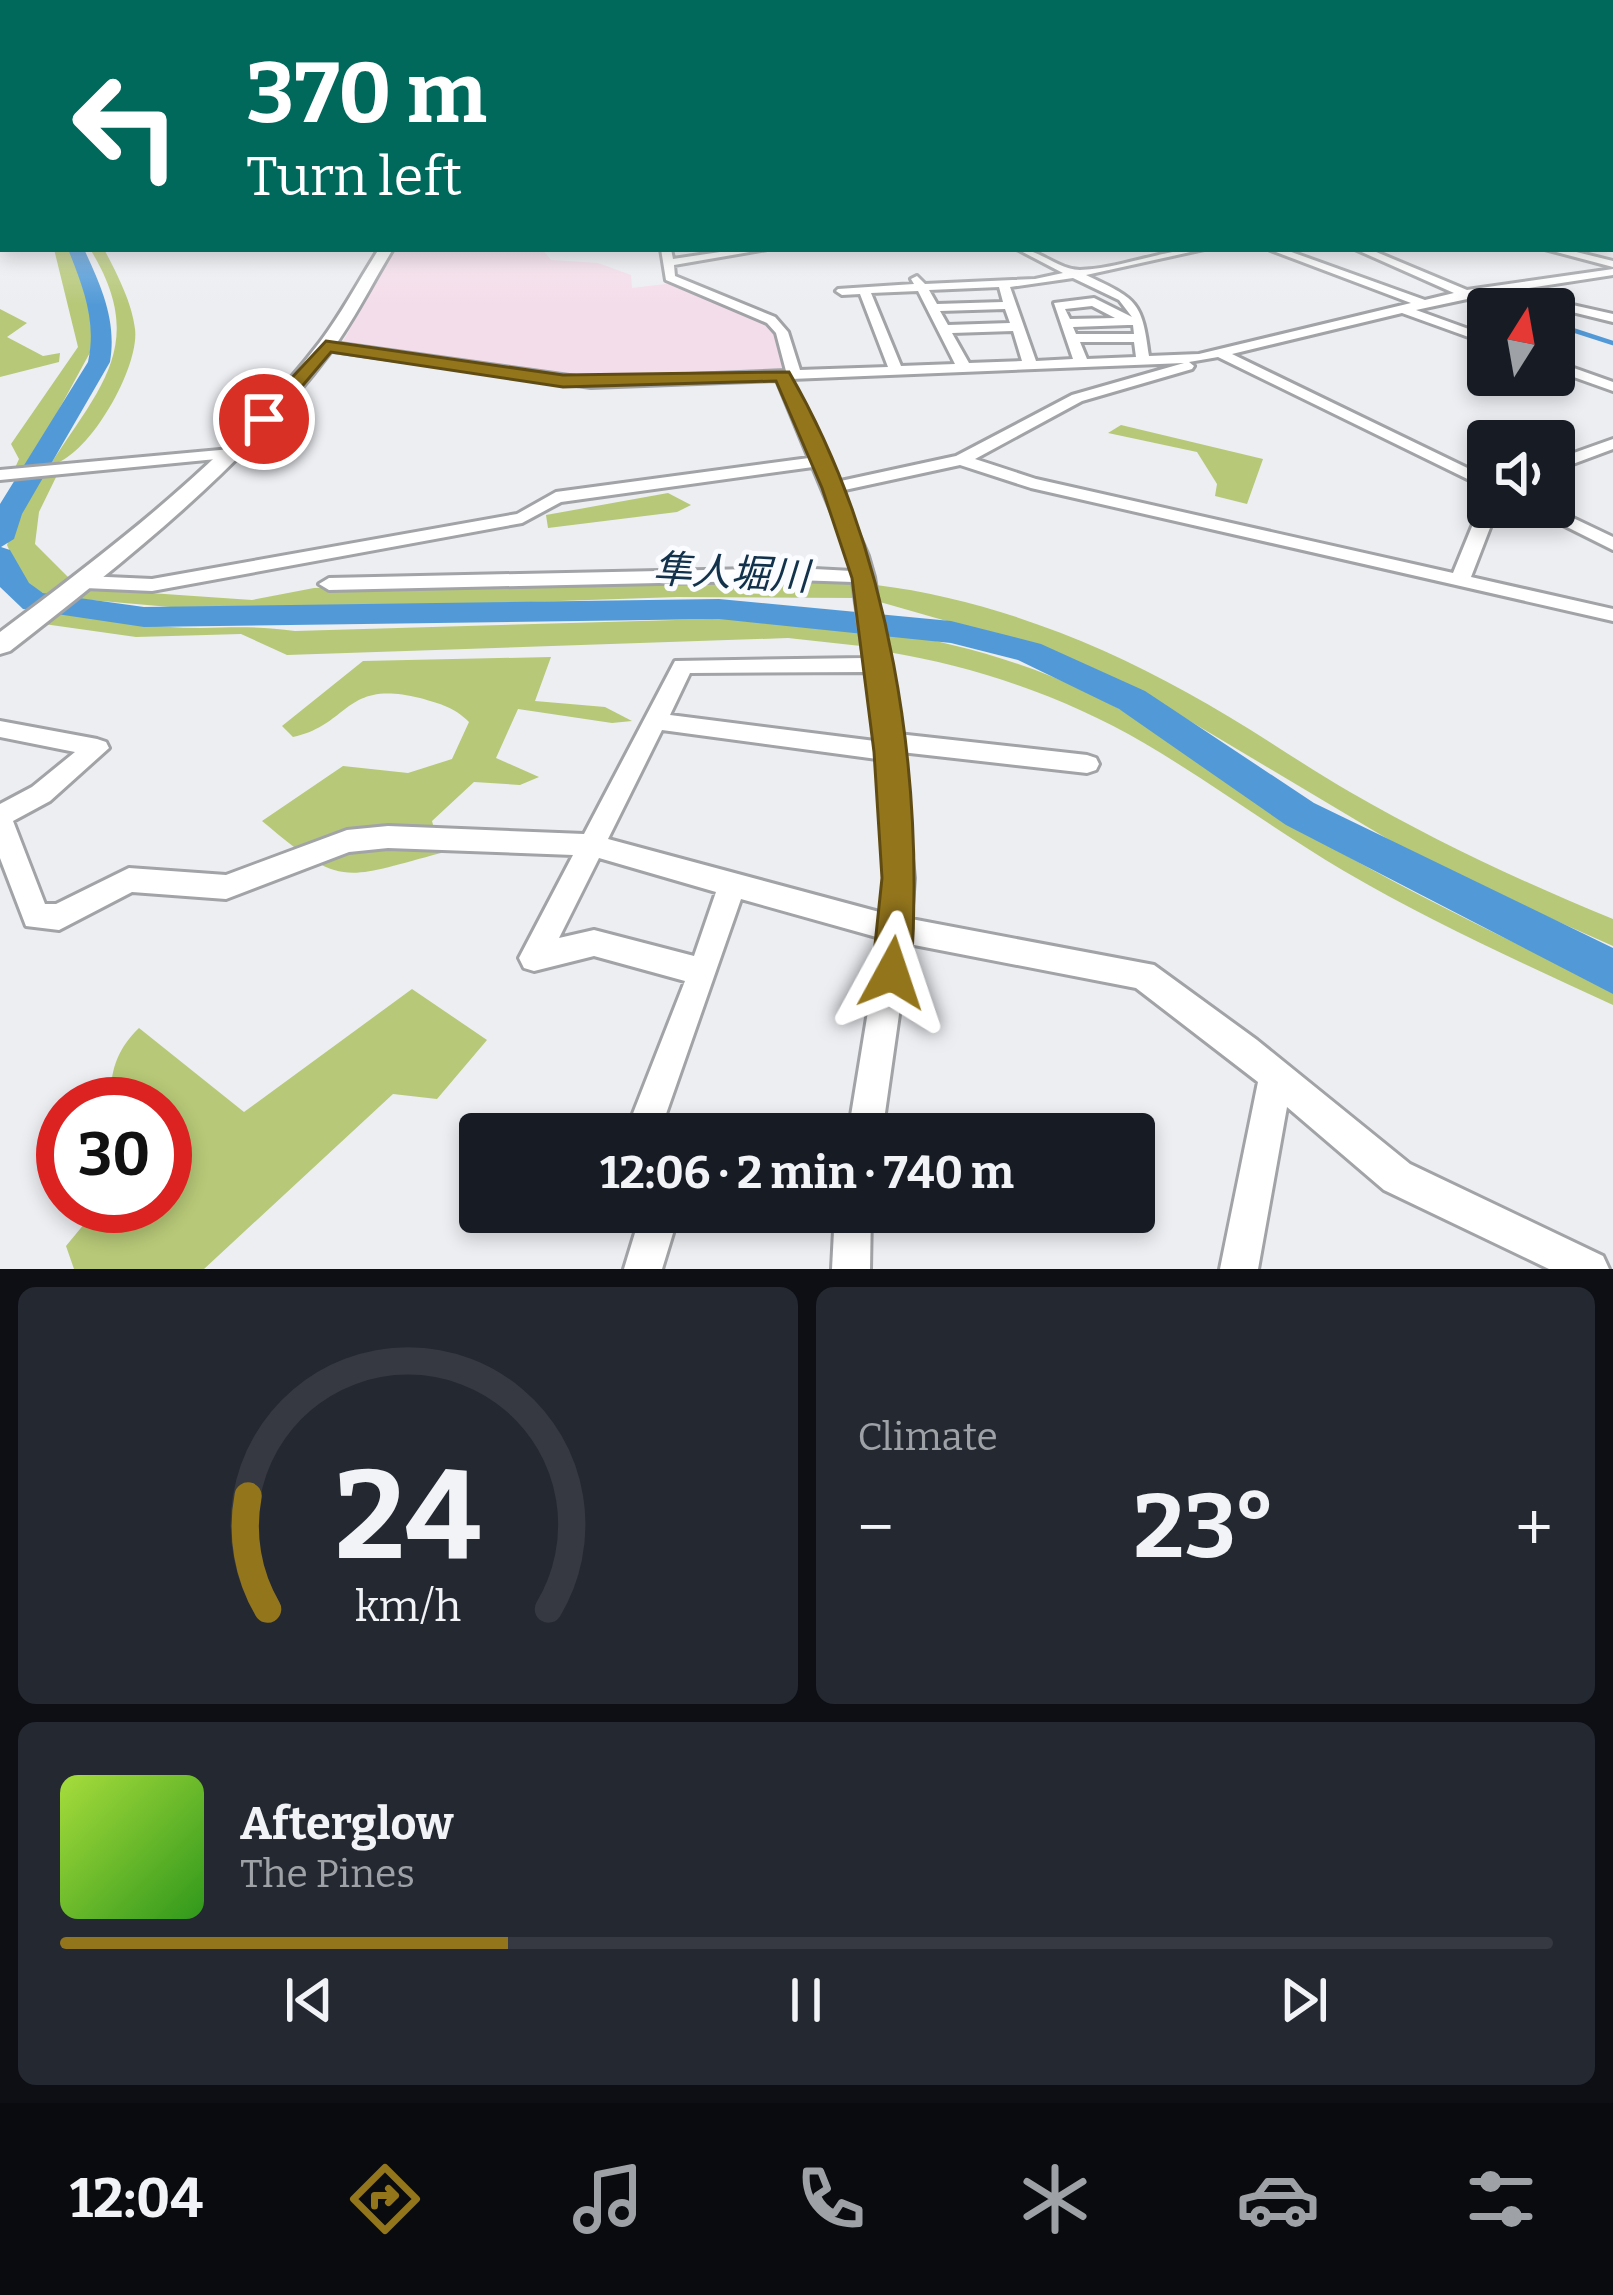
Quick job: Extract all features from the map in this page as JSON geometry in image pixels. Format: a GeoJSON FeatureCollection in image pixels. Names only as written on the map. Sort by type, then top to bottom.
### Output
{"type":"FeatureCollection","features":[{"type":"Feature","properties":{"kind":"main road"},"geometry":{"type":"LineString","coordinates":[[0,645],[85,582],[232,454],[326,346],[384,252]]}},
{"type":"Feature","properties":{"kind":"street"},"geometry":{"type":"LineString","coordinates":[[721,252],[667,256],[670,278],[771,320],[782,332],[788,375],[864,578],[889,747],[900,878],[868,1113]]}},
{"type":"Feature","properties":{"kind":"street"},"geometry":{"type":"LineString","coordinates":[[1028,252],[1124,297],[1143,358]]}},
{"type":"Feature","properties":{"kind":"street"},"geometry":{"type":"LineString","coordinates":[[842,291],[919,283],[1003,283],[1184,252]]}},
{"type":"Feature","properties":{"kind":"street"},"geometry":{"type":"LineString","coordinates":[[1281,252],[1424,304]]}},
{"type":"Feature","properties":{"kind":"street"},"geometry":{"type":"LineString","coordinates":[[1367,252],[1466,294]]}},
{"type":"Feature","properties":{"kind":"street"},"geometry":{"type":"LineString","coordinates":[[1560,252],[1613,268]]}},
{"type":"Feature","properties":{"kind":"street"},"geometry":{"type":"LineString","coordinates":[[1499,288],[1613,268]]}},
{"type":"Feature","properties":{"kind":"street"},"geometry":{"type":"LineString","coordinates":[[919,283],[964,367]]}},
{"type":"Feature","properties":{"kind":"street"},"geometry":{"type":"LineString","coordinates":[[1003,283],[1030,364]]}},
{"type":"Feature","properties":{"kind":"street"},"geometry":{"type":"LineString","coordinates":[[864,290],[895,368]]}},
{"type":"Feature","properties":{"kind":"street"},"geometry":{"type":"LineString","coordinates":[[326,346],[563,381],[1199,358],[1466,294]]}},
{"type":"Feature","properties":{"kind":"street"},"geometry":{"type":"LineString","coordinates":[[1081,361],[1058,306],[1094,302],[1137,327]]}},
{"type":"Feature","properties":{"kind":"street"},"geometry":{"type":"LineString","coordinates":[[932,308],[1011,305]]}},
{"type":"Feature","properties":{"kind":"street"},"geometry":{"type":"LineString","coordinates":[[1575,309],[1613,318]]}},
{"type":"Feature","properties":{"kind":"street"},"geometry":{"type":"LineString","coordinates":[[1406,310],[1467,332]]}},
{"type":"Feature","properties":{"kind":"street"},"geometry":{"type":"LineString","coordinates":[[944,329],[1018,327]]}},
{"type":"Feature","properties":{"kind":"street"},"geometry":{"type":"LineString","coordinates":[[1068,330],[1137,327]]}},
{"type":"Feature","properties":{"kind":"street"},"geometry":{"type":"LineString","coordinates":[[1222,355],[1467,474]]}},
{"type":"Feature","properties":{"kind":"street"},"geometry":{"type":"LineString","coordinates":[[833,488],[961,460],[1077,398],[1196,364],[1199,358]]}},
{"type":"Feature","properties":{"kind":"street"},"geometry":{"type":"LineString","coordinates":[[1575,373],[1613,387]]}},
{"type":"Feature","properties":{"kind":"street"},"geometry":{"type":"LineString","coordinates":[[1575,458],[1613,444]]}},
{"type":"Feature","properties":{"kind":"street"},"geometry":{"type":"LineString","coordinates":[[4,474],[232,454]]}},
{"type":"Feature","properties":{"kind":"street"},"geometry":{"type":"LineString","coordinates":[[85,582],[152,585],[522,518],[556,497],[821,460]]}},
{"type":"Feature","properties":{"kind":"street"},"geometry":{"type":"LineString","coordinates":[[961,460],[1031,483],[1613,615]]}},
{"type":"Feature","properties":{"kind":"street"},"geometry":{"type":"LineString","coordinates":[[1575,526],[1613,544]]}},
{"type":"Feature","properties":{"kind":"street"},"geometry":{"type":"LineString","coordinates":[[1460,580],[1481,528]]}},
{"type":"Feature","properties":{"kind":"street"},"geometry":{"type":"LineString","coordinates":[[329,584],[795,574],[864,578]]}},
{"type":"Feature","properties":{"kind":"street"},"geometry":{"type":"LineString","coordinates":[[703,972],[594,943],[534,958],[683,666],[877,659]]}},
{"type":"Feature","properties":{"kind":"street"},"geometry":{"type":"LineString","coordinates":[[655,721],[1087,764]]}},
{"type":"Feature","properties":{"kind":"street"},"geometry":{"type":"LineString","coordinates":[[0,728],[97,748],[41,794],[0,819],[36,917],[59,916],[129,880],[226,887],[347,841],[388,837],[592,845],[896,929],[1143,975],[1276,1076],[1397,1177],[1590,1269]]}},
{"type":"Feature","properties":{"kind":"street"},"geometry":{"type":"LineString","coordinates":[[650,1113],[732,885]]}},
{"type":"Feature","properties":{"kind":"street"},"geometry":{"type":"LineString","coordinates":[[1239,1269],[1276,1076]]}},
{"type":"Feature","properties":{"kind":"street"},"geometry":{"type":"LineString","coordinates":[[643,1269],[654,1233]]}},
{"type":"Feature","properties":{"kind":"street"},"geometry":{"type":"LineString","coordinates":[[851,1269],[852,1233]]}},
{"type":"Feature","properties":{"kind":"shaded area"},"geometry":{"type":"Polygon","coordinates":[[[393,252],[544,252],[551,260],[598,263],[631,275],[632,288],[674,283],[756,315],[777,332],[787,370],[632,380],[562,378],[341,345],[393,252]]]}},
{"type":"Feature","properties":{"kind":"green space"},"geometry":{"type":"Polygon","coordinates":[[[55,252],[70,252],[74,260],[89,310],[93,347],[27,468],[14,470],[19,459],[11,444],[78,347],[55,252]]]}},
{"type":"Feature","properties":{"kind":"green space"},"geometry":{"type":"Polygon","coordinates":[[[92,252],[106,252],[127,298],[135,329],[129,365],[95,429],[65,459],[50,465],[111,363],[115,311],[92,252]]]}},
{"type":"Feature","properties":{"kind":"green space"},"geometry":{"type":"Polygon","coordinates":[[[0,309],[27,323],[7,337],[43,356],[60,353],[59,362],[0,377],[0,309]]]}},
{"type":"Feature","properties":{"kind":"green space"},"geometry":{"type":"Polygon","coordinates":[[[1121,425],[1263,459],[1247,504],[1215,496],[1217,484],[1197,452],[1108,433],[1121,425]]]}},
{"type":"Feature","properties":{"kind":"green space"},"geometry":{"type":"Polygon","coordinates":[[[59,471],[39,512],[35,544],[71,580],[48,596],[23,581],[7,545],[24,499],[44,473],[59,471]]]}},
{"type":"Feature","properties":{"kind":"green space"},"geometry":{"type":"Polygon","coordinates":[[[668,493],[691,505],[677,512],[548,528],[546,515],[668,493]]]}},
{"type":"Feature","properties":{"kind":"green space"},"geometry":{"type":"Polygon","coordinates":[[[715,578],[853,582],[856,598],[677,597],[228,612],[78,599],[92,589],[252,600],[314,588],[715,578]]]}},
{"type":"Feature","properties":{"kind":"green space"},"geometry":{"type":"Polygon","coordinates":[[[876,585],[997,611],[1150,673],[1414,827],[1613,919],[1613,946],[1433,866],[1158,702],[1034,646],[880,602],[876,585]]]}},
{"type":"Feature","properties":{"kind":"green space"},"geometry":{"type":"Polygon","coordinates":[[[60,612],[166,627],[295,631],[778,617],[860,625],[861,646],[788,638],[287,655],[241,634],[136,637],[44,624],[60,612]]]}},
{"type":"Feature","properties":{"kind":"green space"},"geometry":{"type":"Polygon","coordinates":[[[887,631],[989,655],[1087,692],[1147,726],[1319,840],[1613,990],[1613,1005],[1377,890],[1114,726],[1020,686],[888,652],[887,631]]]}},
{"type":"Feature","properties":{"kind":"green space"},"geometry":{"type":"Polygon","coordinates":[[[551,657],[535,701],[605,707],[632,721],[612,723],[518,709],[496,758],[539,777],[520,785],[474,782],[432,821],[441,853],[383,869],[345,872],[310,858],[262,821],[343,766],[408,773],[452,759],[469,722],[452,709],[420,698],[376,694],[293,737],[282,726],[363,661],[551,657]]]}},
{"type":"Feature","properties":{"kind":"green space"},"geometry":{"type":"Polygon","coordinates":[[[412,989],[487,1040],[437,1099],[393,1094],[204,1269],[74,1269],[66,1246],[77,1233],[192,1233],[192,1077],[112,1077],[125,1044],[139,1028],[244,1112],[412,989]]]}},
{"type":"Feature","properties":{"kind":"waterway","name":"隼人堀川"},"geometry":{"type":"LineString","coordinates":[[0,539],[8,514],[99,362],[101,318],[77,252]]}},
{"type":"Feature","properties":{"kind":"waterway"},"geometry":{"type":"LineString","coordinates":[[1361,252],[1406,271]]}},
{"type":"Feature","properties":{"kind":"waterway"},"geometry":{"type":"LineString","coordinates":[[1575,331],[1613,343]]}},
{"type":"Feature","properties":{"kind":"waterway","name":"隼人堀川"},"geometry":{"type":"LineString","coordinates":[[0,556],[16,588],[34,602],[144,617],[719,609],[885,622],[951,632],[1029,652],[1132,700],[1300,814],[1613,972]]}},
{"type":"Feature","properties":{"kind":"route"},"geometry":{"type":"LineString","coordinates":[[264,419],[326,346],[529,378],[591,383],[783,376],[833,488],[864,578],[890,752],[900,878],[892,973]]}}]}
